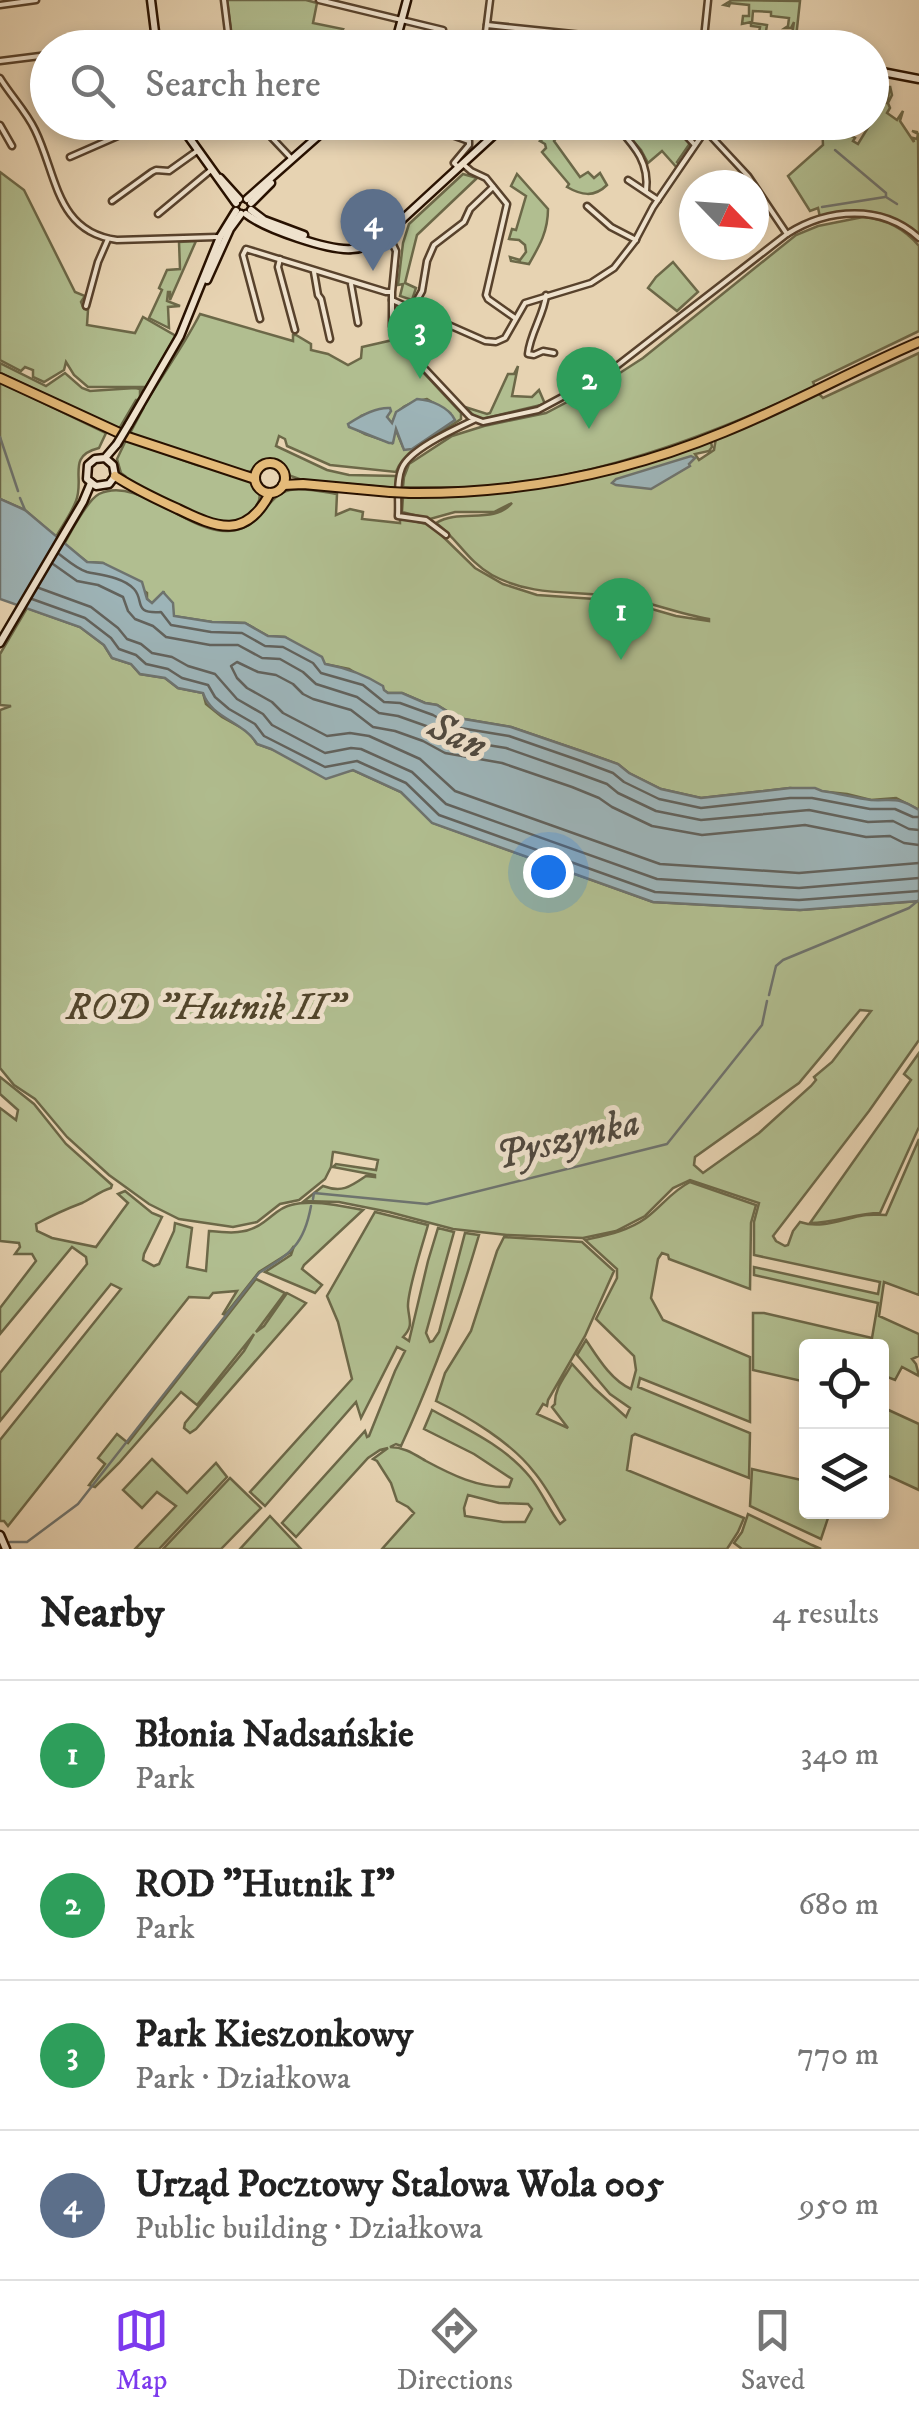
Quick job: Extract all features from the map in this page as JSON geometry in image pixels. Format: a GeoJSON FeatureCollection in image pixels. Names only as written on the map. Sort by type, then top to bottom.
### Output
{"type":"FeatureCollection","features":[{"type":"Feature","properties":{"kind":"main road"},"geometry":{"type":"LineString","coordinates":[[284,481],[410,493],[512,488],[611,470],[695,444],[919,342]]}},
{"type":"Feature","properties":{"kind":"main road"},"geometry":{"type":"LineString","coordinates":[[0,378],[128,437],[256,475]]}},
{"type":"Feature","properties":{"kind":"main road"},"geometry":{"type":"LineString","coordinates":[[271,464],[280,468],[284,481],[277,491],[267,492],[257,486],[256,475],[262,466],[271,464]]}},
{"type":"Feature","properties":{"kind":"main road"},"geometry":{"type":"LineString","coordinates":[[113,479],[217,526],[240,524],[256,513],[267,492]]}},
{"type":"Feature","properties":{"kind":"street"},"geometry":{"type":"LineString","coordinates":[[0,5],[36,0]]}},
{"type":"Feature","properties":{"kind":"street"},"geometry":{"type":"LineString","coordinates":[[150,0],[154,30]]}},
{"type":"Feature","properties":{"kind":"street"},"geometry":{"type":"LineString","coordinates":[[224,0],[228,30]]}},
{"type":"Feature","properties":{"kind":"street"},"geometry":{"type":"LineString","coordinates":[[319,0],[443,30]]}},
{"type":"Feature","properties":{"kind":"street"},"geometry":{"type":"LineString","coordinates":[[399,30],[406,0]]}},
{"type":"Feature","properties":{"kind":"street"},"geometry":{"type":"LineString","coordinates":[[486,30],[490,0]]}},
{"type":"Feature","properties":{"kind":"street"},"geometry":{"type":"LineString","coordinates":[[705,30],[708,0]]}},
{"type":"Feature","properties":{"kind":"street"},"geometry":{"type":"LineString","coordinates":[[487,25],[533,30]]}},
{"type":"Feature","properties":{"kind":"street"},"geometry":{"type":"LineString","coordinates":[[0,61],[30,57]]}},
{"type":"Feature","properties":{"kind":"street"},"geometry":{"type":"LineString","coordinates":[[889,73],[919,79]]}},
{"type":"Feature","properties":{"kind":"street"},"geometry":{"type":"LineString","coordinates":[[0,78],[30,120]]}},
{"type":"Feature","properties":{"kind":"street"},"geometry":{"type":"LineString","coordinates":[[0,126],[12,146]]}},
{"type":"Feature","properties":{"kind":"street"},"geometry":{"type":"LineString","coordinates":[[40,140],[63,205],[76,222],[108,239],[224,236],[240,223],[258,222]]}},
{"type":"Feature","properties":{"kind":"street"},"geometry":{"type":"LineString","coordinates":[[70,156],[108,140]]}},
{"type":"Feature","properties":{"kind":"street"},"geometry":{"type":"LineString","coordinates":[[190,140],[258,222],[292,236],[346,250],[374,243],[489,140]]}},
{"type":"Feature","properties":{"kind":"street"},"geometry":{"type":"LineString","coordinates":[[275,140],[293,160]]}},
{"type":"Feature","properties":{"kind":"street"},"geometry":{"type":"LineString","coordinates":[[108,460],[174,347],[224,236],[243,207],[315,140]]}},
{"type":"Feature","properties":{"kind":"street"},"geometry":{"type":"LineString","coordinates":[[468,140],[468,146],[454,163],[486,178],[508,208],[486,295],[515,318]]}},
{"type":"Feature","properties":{"kind":"street"},"geometry":{"type":"LineString","coordinates":[[628,140],[645,161],[646,191]]}},
{"type":"Feature","properties":{"kind":"street"},"geometry":{"type":"LineString","coordinates":[[690,140],[696,146]]}},
{"type":"Feature","properties":{"kind":"street"},"geometry":{"type":"LineString","coordinates":[[392,300],[490,342],[505,338],[525,302],[598,280],[614,268],[700,140]]}},
{"type":"Feature","properties":{"kind":"street"},"geometry":{"type":"LineString","coordinates":[[715,140],[748,176],[788,234]]}},
{"type":"Feature","properties":{"kind":"street"},"geometry":{"type":"LineString","coordinates":[[112,201],[152,172],[170,171],[197,151]]}},
{"type":"Feature","properties":{"kind":"street"},"geometry":{"type":"LineString","coordinates":[[158,214],[212,170]]}},
{"type":"Feature","properties":{"kind":"street"},"geometry":{"type":"LineString","coordinates":[[628,180],[658,200]]}},
{"type":"Feature","properties":{"kind":"street"},"geometry":{"type":"LineString","coordinates":[[412,308],[422,291],[434,245],[464,222],[470,208],[492,187]]}},
{"type":"Feature","properties":{"kind":"street"},"geometry":{"type":"LineString","coordinates":[[588,206],[610,226],[636,240]]}},
{"type":"Feature","properties":{"kind":"street"},"geometry":{"type":"LineString","coordinates":[[243,207],[267,221],[338,244],[360,244],[386,232]]}},
{"type":"Feature","properties":{"kind":"street"},"geometry":{"type":"LineString","coordinates":[[386,232],[396,251],[392,331],[474,420],[483,422],[538,410],[617,367],[788,234],[816,220],[866,212],[898,222],[919,238]]}},
{"type":"Feature","properties":{"kind":"street"},"geometry":{"type":"LineString","coordinates":[[86,306],[108,239]]}},
{"type":"Feature","properties":{"kind":"street"},"geometry":{"type":"LineString","coordinates":[[260,318],[243,255],[248,248],[392,292]]}},
{"type":"Feature","properties":{"kind":"street"},"geometry":{"type":"LineString","coordinates":[[280,259],[278,266],[295,330]]}},
{"type":"Feature","properties":{"kind":"street"},"geometry":{"type":"LineString","coordinates":[[315,270],[313,275],[330,339]]}},
{"type":"Feature","properties":{"kind":"street"},"geometry":{"type":"LineString","coordinates":[[351,282],[358,323]]}},
{"type":"Feature","properties":{"kind":"street"},"geometry":{"type":"LineString","coordinates":[[546,296],[528,354],[554,352]]}},
{"type":"Feature","properties":{"kind":"street"},"geometry":{"type":"LineString","coordinates":[[446,535],[426,520],[398,516],[400,474],[414,454],[474,420]]}},
{"type":"Feature","properties":{"kind":"street"},"geometry":{"type":"LineString","coordinates":[[96,458],[108,460],[114,468],[113,479],[105,486],[93,485],[86,474],[88,465],[96,458]]}},
{"type":"Feature","properties":{"kind":"street"},"geometry":{"type":"LineString","coordinates":[[0,643],[93,485]]}},
{"type":"Feature","properties":{"kind":"street"},"geometry":{"type":"LineString","coordinates":[[0,1535],[6,1549]]}},
{"type":"Feature","properties":{"kind":"green space"},"geometry":{"type":"Polygon","coordinates":[[[227,0],[306,0],[317,3],[313,23],[343,29],[342,30],[231,30],[227,0]]]}},
{"type":"Feature","properties":{"kind":"green space"},"geometry":{"type":"Polygon","coordinates":[[[732,0],[800,1],[797,30],[793,30],[794,22],[791,28],[785,28],[789,18],[753,11],[752,23],[767,25],[766,30],[759,30],[751,26],[751,22],[742,24],[743,16],[749,16],[749,5],[724,5],[732,0]]]}},
{"type":"Feature","properties":{"kind":"green space"},"geometry":{"type":"Polygon","coordinates":[[[903,111],[900,121],[914,142],[918,135],[919,235],[895,219],[872,212],[820,217],[818,208],[810,211],[788,176],[823,145],[823,140],[854,140],[858,144],[860,140],[889,140],[889,114],[897,120],[903,111]]]}},
{"type":"Feature","properties":{"kind":"green space"},"geometry":{"type":"Polygon","coordinates":[[[555,140],[580,177],[588,172],[594,178],[600,173],[607,185],[587,194],[567,187],[569,184],[542,152],[546,148],[540,141],[555,140]]]}},
{"type":"Feature","properties":{"kind":"green space"},"geometry":{"type":"Polygon","coordinates":[[[632,140],[692,140],[677,162],[681,166],[678,169],[662,151],[648,163],[632,140]]]}},
{"type":"Feature","properties":{"kind":"green space"},"geometry":{"type":"Polygon","coordinates":[[[0,172],[24,190],[75,292],[85,296],[81,302],[88,310],[87,325],[135,333],[143,317],[176,336],[146,387],[88,387],[66,362],[64,370],[44,382],[33,377],[33,370],[25,367],[21,371],[0,360],[0,172]]]}},
{"type":"Feature","properties":{"kind":"green space"},"geometry":{"type":"Polygon","coordinates":[[[463,174],[477,178],[417,235],[405,283],[416,288],[412,300],[400,296],[403,243],[409,224],[463,174]]]}},
{"type":"Feature","properties":{"kind":"green space"},"geometry":{"type":"Polygon","coordinates":[[[517,174],[548,209],[543,238],[529,264],[511,261],[510,257],[520,260],[526,252],[519,240],[509,239],[512,229],[516,230],[526,196],[511,186],[517,174]]]}},
{"type":"Feature","properties":{"kind":"green space"},"geometry":{"type":"Polygon","coordinates":[[[863,217],[879,220],[907,234],[919,246],[919,331],[813,382],[823,398],[919,353],[919,810],[896,798],[871,800],[790,788],[701,798],[661,789],[618,764],[584,752],[511,727],[458,718],[437,705],[402,693],[388,693],[349,669],[325,664],[285,637],[268,636],[245,623],[173,616],[164,593],[152,604],[147,593],[103,563],[87,562],[64,544],[94,497],[114,490],[146,498],[212,529],[228,531],[249,525],[282,493],[313,490],[337,494],[336,515],[350,509],[363,512],[362,519],[400,523],[400,518],[431,525],[475,568],[503,584],[537,595],[624,601],[709,621],[627,598],[508,583],[484,570],[436,523],[495,513],[512,503],[494,512],[455,512],[430,519],[402,512],[403,497],[556,484],[619,471],[711,442],[709,451],[695,454],[699,460],[714,450],[716,438],[809,390],[700,435],[588,470],[470,487],[403,487],[404,477],[409,464],[452,436],[546,413],[609,380],[643,358],[796,235],[863,217]]]}},
{"type":"Feature","properties":{"kind":"green space"},"geometry":{"type":"Polygon","coordinates":[[[196,241],[170,300],[168,292],[167,301],[180,306],[168,307],[169,328],[149,318],[167,270],[180,269],[179,242],[196,241]]]}},
{"type":"Feature","properties":{"kind":"green space"},"geometry":{"type":"Polygon","coordinates":[[[673,262],[698,292],[677,311],[648,288],[673,262]]]}},
{"type":"Feature","properties":{"kind":"green space"},"geometry":{"type":"Polygon","coordinates":[[[200,314],[293,341],[296,335],[311,344],[311,350],[348,365],[361,358],[362,347],[393,340],[461,413],[461,419],[415,448],[396,472],[330,465],[287,446],[279,436],[276,446],[327,470],[349,475],[396,476],[396,488],[302,480],[288,475],[284,465],[275,459],[255,471],[245,472],[128,437],[200,314]],[[427,399],[404,407],[392,424],[388,414],[372,412],[361,416],[354,428],[392,443],[395,428],[403,447],[412,449],[446,428],[450,413],[427,399]]]}},
{"type":"Feature","properties":{"kind":"green space"},"geometry":{"type":"Polygon","coordinates":[[[0,363],[46,386],[65,373],[90,391],[135,388],[143,393],[119,429],[0,373],[0,363]]]}},
{"type":"Feature","properties":{"kind":"green space"},"geometry":{"type":"Polygon","coordinates":[[[518,366],[512,396],[532,397],[539,390],[545,404],[482,419],[465,407],[490,413],[508,374],[514,374],[518,366]]]}},
{"type":"Feature","properties":{"kind":"green space"},"geometry":{"type":"Polygon","coordinates":[[[0,382],[106,433],[99,448],[83,456],[80,462],[76,501],[56,537],[25,510],[0,499],[0,382]]]}},
{"type":"Feature","properties":{"kind":"green space"},"geometry":{"type":"Polygon","coordinates":[[[126,440],[249,478],[258,490],[259,501],[247,515],[229,522],[187,511],[123,479],[117,459],[126,440]]]}},
{"type":"Feature","properties":{"kind":"green space","name":"ROD \"Hutnik II\""},"geometry":{"type":"Polygon","coordinates":[[[27,608],[80,627],[104,645],[112,658],[131,664],[140,674],[165,678],[178,688],[203,693],[206,704],[249,732],[257,744],[339,773],[353,770],[401,792],[433,823],[653,902],[800,910],[919,901],[919,1040],[773,1236],[785,1246],[800,1222],[823,1224],[863,1215],[886,1215],[919,1139],[919,1295],[884,1282],[879,1316],[919,1334],[919,1356],[912,1359],[919,1376],[902,1367],[895,1380],[889,1378],[889,1339],[799,1339],[799,1380],[753,1370],[753,1313],[872,1338],[878,1303],[754,1275],[754,1267],[878,1294],[880,1282],[754,1255],[754,1222],[759,1203],[690,1180],[673,1188],[645,1216],[616,1231],[583,1238],[453,1229],[339,1202],[304,1201],[323,1186],[341,1189],[366,1176],[375,1177],[333,1167],[336,1164],[376,1170],[378,1160],[335,1152],[325,1179],[299,1200],[280,1204],[257,1222],[233,1227],[179,1219],[149,1204],[109,1175],[0,1068],[0,710],[11,706],[0,705],[0,654],[27,608]],[[860,1010],[799,1083],[695,1157],[694,1165],[703,1173],[759,1133],[832,1062],[871,1011],[860,1010]]]}},
{"type":"Feature","properties":{"kind":"green space"},"geometry":{"type":"Polygon","coordinates":[[[919,1053],[919,1127],[880,1213],[810,1223],[911,1080],[904,1074],[919,1053]]]}},
{"type":"Feature","properties":{"kind":"green space"},"geometry":{"type":"Polygon","coordinates":[[[0,1077],[34,1104],[66,1144],[112,1185],[36,1224],[37,1231],[52,1238],[96,1247],[128,1203],[118,1194],[125,1191],[162,1217],[143,1260],[154,1266],[159,1264],[175,1223],[192,1228],[187,1267],[206,1271],[209,1231],[251,1229],[283,1208],[300,1203],[363,1210],[304,1265],[302,1269],[322,1285],[315,1293],[265,1272],[291,1255],[294,1246],[259,1272],[225,1315],[237,1291],[213,1293],[209,1298],[189,1297],[8,1526],[0,1521],[0,1440],[121,1289],[111,1284],[0,1421],[0,1373],[87,1264],[86,1257],[72,1247],[0,1334],[0,1308],[36,1261],[32,1254],[15,1254],[19,1243],[0,1241],[0,1108],[16,1120],[18,1110],[0,1094],[0,1077]]]}},
{"type":"Feature","properties":{"kind":"green space"},"geometry":{"type":"Polygon","coordinates":[[[690,1182],[756,1205],[751,1223],[750,1289],[662,1253],[651,1298],[663,1320],[750,1357],[750,1422],[640,1378],[638,1387],[750,1433],[749,1478],[635,1434],[627,1470],[744,1518],[727,1549],[382,1549],[414,1513],[397,1501],[391,1483],[373,1459],[388,1448],[368,1458],[296,1537],[282,1523],[365,1431],[369,1436],[405,1351],[397,1347],[361,1418],[356,1402],[265,1506],[250,1492],[352,1379],[338,1322],[327,1296],[375,1212],[428,1225],[408,1300],[410,1326],[403,1337],[409,1341],[438,1228],[454,1232],[426,1333],[430,1342],[439,1332],[465,1233],[479,1235],[424,1394],[401,1446],[390,1447],[409,1451],[466,1480],[509,1487],[512,1479],[424,1429],[432,1410],[509,1456],[530,1477],[560,1524],[565,1520],[525,1461],[489,1432],[436,1401],[445,1373],[471,1331],[504,1237],[582,1242],[614,1271],[585,1336],[547,1406],[543,1404],[537,1414],[568,1428],[552,1407],[572,1364],[626,1417],[630,1408],[610,1394],[577,1355],[586,1340],[611,1374],[631,1389],[636,1370],[634,1356],[596,1319],[617,1278],[617,1269],[585,1240],[639,1222],[690,1182]],[[468,1495],[465,1516],[525,1522],[532,1509],[528,1504],[499,1503],[468,1495]]]}},
{"type":"Feature","properties":{"kind":"green space"},"geometry":{"type":"Polygon","coordinates":[[[256,1279],[285,1293],[256,1332],[287,1293],[306,1303],[196,1429],[190,1433],[184,1428],[185,1423],[254,1334],[197,1405],[181,1392],[119,1463],[95,1487],[89,1485],[105,1464],[98,1458],[117,1434],[128,1443],[256,1279]]]}},
{"type":"Feature","properties":{"kind":"green space"},"geometry":{"type":"Polygon","coordinates":[[[889,1410],[919,1424],[919,1490],[889,1476],[889,1410]]]}},
{"type":"Feature","properties":{"kind":"green space"},"geometry":{"type":"Polygon","coordinates":[[[152,1459],[187,1493],[216,1463],[227,1477],[159,1549],[135,1549],[176,1506],[157,1492],[142,1508],[123,1490],[152,1459]]]}},
{"type":"Feature","properties":{"kind":"green space"},"geometry":{"type":"Polygon","coordinates":[[[752,1469],[799,1479],[799,1519],[828,1519],[821,1539],[750,1506],[752,1469]]]}},
{"type":"Feature","properties":{"kind":"green space"},"geometry":{"type":"Polygon","coordinates":[[[230,1478],[261,1508],[221,1549],[163,1549],[230,1478]]]}},
{"type":"Feature","properties":{"kind":"green space"},"geometry":{"type":"Polygon","coordinates":[[[748,1514],[821,1549],[742,1549],[734,1543],[748,1514]]]}},
{"type":"Feature","properties":{"kind":"green space"},"geometry":{"type":"Polygon","coordinates":[[[270,1516],[301,1549],[240,1549],[270,1516]]]}},
{"type":"Feature","properties":{"kind":"water"},"geometry":{"type":"Polygon","coordinates":[[[417,399],[439,405],[455,420],[412,449],[404,450],[396,429],[393,443],[389,443],[349,427],[363,415],[385,408],[390,408],[387,417],[392,423],[396,412],[417,399]]]}},
{"type":"Feature","properties":{"kind":"water"},"geometry":{"type":"Polygon","coordinates":[[[695,458],[690,466],[651,489],[612,483],[616,479],[695,458]]]}},
{"type":"Feature","properties":{"kind":"water","name":"San"},"geometry":{"type":"Polygon","coordinates":[[[0,499],[25,510],[87,562],[103,563],[142,582],[152,603],[163,592],[173,603],[174,616],[245,623],[268,636],[285,637],[322,657],[325,664],[362,675],[388,693],[402,693],[437,705],[458,718],[511,727],[584,752],[618,764],[661,789],[701,798],[815,788],[905,803],[919,810],[919,901],[800,910],[653,902],[432,823],[401,792],[353,770],[326,779],[257,744],[213,708],[203,693],[178,688],[165,678],[140,674],[131,664],[112,658],[104,645],[80,627],[0,599],[0,499]]]}},
{"type":"Feature","properties":{"kind":"waterway"},"geometry":{"type":"LineString","coordinates":[[835,150],[897,204]]}},
{"type":"Feature","properties":{"kind":"waterway"},"geometry":{"type":"LineString","coordinates":[[822,207],[885,197]]}},
{"type":"Feature","properties":{"kind":"waterway"},"geometry":{"type":"LineString","coordinates":[[0,437],[18,491]]}},
{"type":"Feature","properties":{"kind":"waterway"},"geometry":{"type":"LineString","coordinates":[[20,498],[25,510]]}},
{"type":"Feature","properties":{"kind":"waterway","name":"Pyszynka"},"geometry":{"type":"LineString","coordinates":[[769,995],[776,966],[783,960],[909,908],[919,900]]}},
{"type":"Feature","properties":{"kind":"waterway","name":"Pyszynka"},"geometry":{"type":"LineString","coordinates":[[313,1199],[314,1193],[427,1204],[667,1144],[762,1025],[767,1001]]}},
{"type":"Feature","properties":{"kind":"waterway","name":"Pyszynka"},"geometry":{"type":"LineString","coordinates":[[10,1542],[27,1542],[78,1504],[259,1273],[294,1247],[311,1206]]}},
{"type":"Feature","properties":{"kind":"place","name":"Urząd Pocztowy Stalowa Wola 005"},"geometry":{"type":"Point","coordinates":[373,271]}},
{"type":"Feature","properties":{"kind":"place","name":"Park Kieszonkowy"},"geometry":{"type":"Point","coordinates":[420,379]}},
{"type":"Feature","properties":{"kind":"place","name":"ROD \"Hutnik I\""},"geometry":{"type":"Point","coordinates":[589,429]}},
{"type":"Feature","properties":{"kind":"place","name":"Błonia Nadsańskie"},"geometry":{"type":"Point","coordinates":[621,660]}}]}
